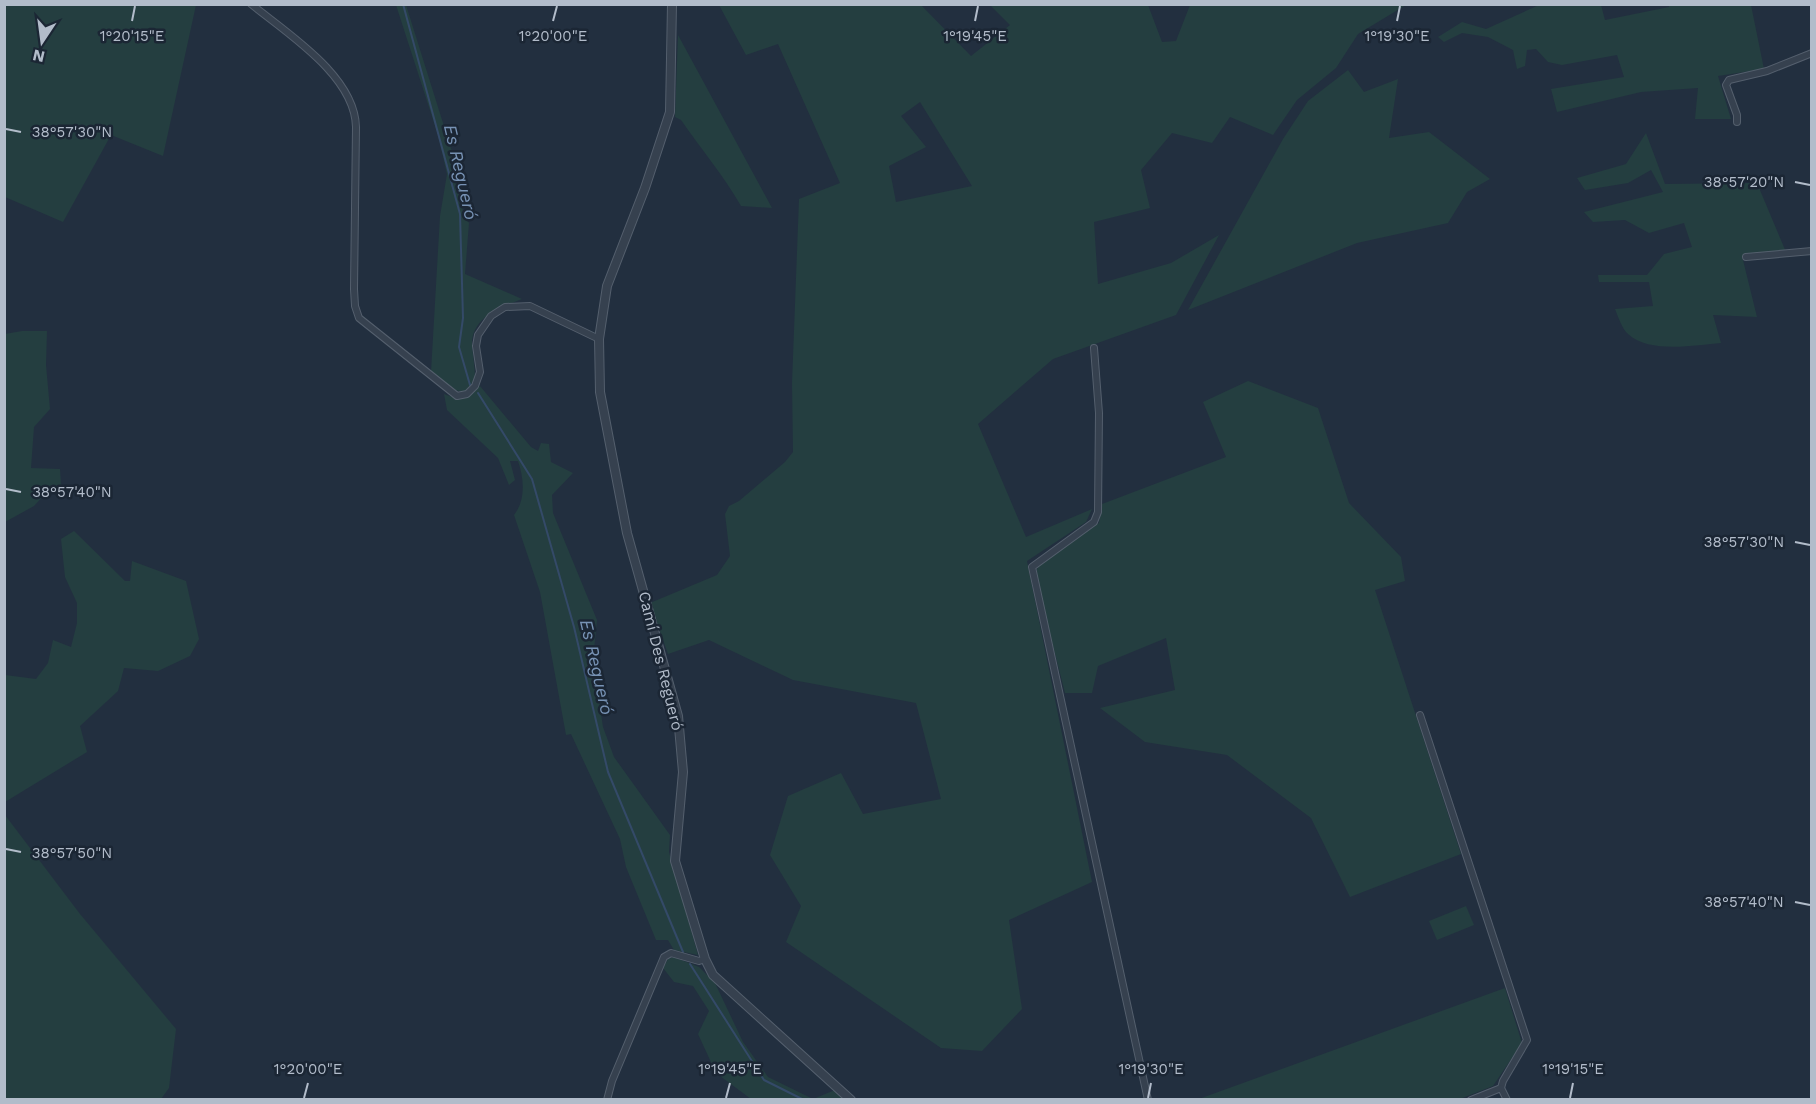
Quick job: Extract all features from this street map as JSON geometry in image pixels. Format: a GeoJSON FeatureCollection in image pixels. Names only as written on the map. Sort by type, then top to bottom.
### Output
{"type":"FeatureCollection","features":[{"type":"Feature","properties":{"kind":"street"},"geometry":{"type":"LineString","coordinates":[[251,4],[329,70],[352,104],[356,127],[354,289],[355,306],[359,318],[457,396],[467,394],[475,386],[480,372],[476,346],[478,335],[491,316],[505,307],[530,306],[599,339]]}},
{"type":"Feature","properties":{"kind":"street","name":"Camí Des Regueró"},"geometry":{"type":"LineString","coordinates":[[672,4],[670,112],[645,189],[607,286],[599,339],[600,392],[627,533],[678,716],[683,772],[675,861],[705,959],[722,986],[851,1100]]}},
{"type":"Feature","properties":{"kind":"street"},"geometry":{"type":"LineString","coordinates":[[1737,122],[1737,115],[1726,85],[1729,80],[1767,71],[1812,53]]}},
{"type":"Feature","properties":{"kind":"street"},"geometry":{"type":"LineString","coordinates":[[1746,257],[1812,251]]}},
{"type":"Feature","properties":{"kind":"street"},"geometry":{"type":"LineString","coordinates":[[1094,348],[1099,413],[1098,512],[1094,522],[1032,567],[1148,1100]]}},
{"type":"Feature","properties":{"kind":"street"},"geometry":{"type":"LineString","coordinates":[[1420,715],[1527,1040],[1501,1088],[1471,1100]]}},
{"type":"Feature","properties":{"kind":"street"},"geometry":{"type":"LineString","coordinates":[[607,1100],[612,1081],[664,957],[671,953],[699,961],[705,959]]}},
{"type":"Feature","properties":{"kind":"street"},"geometry":{"type":"LineString","coordinates":[[1501,1088],[1508,1100]]}},
{"type":"Feature","properties":{"kind":"green space"},"geometry":{"type":"Polygon","coordinates":[[[5,4],[196,5],[163,156],[111,135],[63,222],[5,197],[5,4]]]}},
{"type":"Feature","properties":{"kind":"green space"},"geometry":{"type":"Polygon","coordinates":[[[396,5],[406,5],[459,174],[463,214],[469,223],[465,274],[522,299],[489,314],[477,327],[472,345],[475,379],[466,391],[451,389],[431,372],[440,216],[447,174],[438,135],[396,5]]]}},
{"type":"Feature","properties":{"kind":"green space"},"geometry":{"type":"Polygon","coordinates":[[[719,5],[921,5],[971,56],[1010,25],[990,5],[1148,5],[1162,42],[1176,41],[1190,5],[1406,5],[1358,34],[1336,68],[1297,100],[1273,135],[1230,117],[1212,143],[1172,133],[1141,170],[1150,208],[1094,222],[1098,284],[1171,263],[1219,235],[1176,315],[1053,359],[978,424],[1026,537],[1092,509],[1086,522],[1027,561],[1092,882],[1009,920],[1022,1009],[982,1051],[941,1048],[786,942],[801,906],[770,855],[788,796],[841,773],[863,814],[941,799],[916,703],[793,680],[709,640],[668,654],[650,603],[717,575],[730,556],[725,514],[729,506],[739,501],[785,462],[793,452],[792,383],[799,199],[840,183],[778,44],[746,55],[719,5]],[[920,102],[901,116],[926,147],[889,166],[896,202],[972,186],[920,102]]]}},
{"type":"Feature","properties":{"kind":"green space"},"geometry":{"type":"Polygon","coordinates":[[[1539,5],[1601,5],[1605,20],[1669,7],[1669,5],[1751,5],[1764,69],[1718,76],[1731,119],[1695,119],[1698,88],[1641,92],[1557,112],[1551,89],[1624,77],[1617,55],[1562,65],[1548,62],[1536,49],[1527,50],[1525,66],[1517,69],[1513,50],[1488,37],[1462,33],[1444,42],[1438,37],[1462,22],[1486,29],[1539,5]]]}},
{"type":"Feature","properties":{"kind":"green space"},"geometry":{"type":"Polygon","coordinates":[[[678,35],[772,208],[741,206],[681,120],[675,117],[678,35]]]}},
{"type":"Feature","properties":{"kind":"green space"},"geometry":{"type":"Polygon","coordinates":[[[1348,70],[1364,92],[1398,79],[1389,138],[1429,132],[1490,179],[1467,192],[1448,223],[1357,243],[1188,310],[1283,139],[1308,101],[1348,70]]]}},
{"type":"Feature","properties":{"kind":"green space"},"geometry":{"type":"Polygon","coordinates":[[[1646,133],[1665,184],[1757,183],[1786,252],[1742,256],[1757,317],[1713,315],[1721,343],[1673,347],[1648,344],[1637,340],[1626,332],[1615,309],[1653,306],[1649,282],[1599,282],[1598,275],[1647,275],[1664,254],[1692,247],[1684,223],[1649,233],[1625,220],[1593,222],[1584,212],[1663,192],[1651,170],[1628,183],[1585,190],[1577,178],[1626,164],[1646,133]]]}},
{"type":"Feature","properties":{"kind":"green space"},"geometry":{"type":"Polygon","coordinates":[[[47,331],[46,365],[50,409],[34,427],[31,468],[60,469],[61,484],[71,494],[45,494],[34,506],[5,522],[5,334],[47,331]]]}},
{"type":"Feature","properties":{"kind":"green space"},"geometry":{"type":"Polygon","coordinates":[[[1248,381],[1318,408],[1349,503],[1401,557],[1405,581],[1375,590],[1461,854],[1350,897],[1311,818],[1227,755],[1145,742],[1100,708],[1175,690],[1166,638],[1098,666],[1092,693],[1065,693],[1035,575],[1039,564],[1099,523],[1102,504],[1226,457],[1203,402],[1248,381]]]}},
{"type":"Feature","properties":{"kind":"green space"},"geometry":{"type":"Polygon","coordinates":[[[480,386],[531,447],[538,451],[541,443],[549,444],[551,462],[573,473],[552,495],[553,513],[597,620],[593,660],[603,727],[614,757],[670,835],[669,852],[698,955],[674,950],[668,940],[656,940],[626,867],[620,839],[571,734],[566,735],[540,592],[514,515],[521,503],[523,489],[518,461],[510,461],[515,480],[509,485],[498,458],[447,410],[444,394],[458,399],[480,386]]]}},
{"type":"Feature","properties":{"kind":"green space"},"geometry":{"type":"Polygon","coordinates":[[[74,531],[125,581],[130,581],[132,561],[186,581],[199,639],[190,656],[158,671],[124,668],[118,691],[80,726],[87,752],[5,802],[5,675],[36,679],[48,663],[53,640],[71,647],[77,623],[77,603],[65,577],[61,539],[74,531]]]}},
{"type":"Feature","properties":{"kind":"green space"},"geometry":{"type":"Polygon","coordinates":[[[5,815],[80,914],[176,1029],[169,1088],[161,1099],[5,1099],[5,815]]]}},
{"type":"Feature","properties":{"kind":"green space"},"geometry":{"type":"Polygon","coordinates":[[[1466,906],[1474,925],[1437,940],[1429,921],[1466,906]]]}},
{"type":"Feature","properties":{"kind":"green space"},"geometry":{"type":"Polygon","coordinates":[[[674,957],[699,967],[715,983],[743,1042],[768,1077],[813,1099],[751,1099],[716,1073],[698,1034],[709,1011],[693,986],[674,982],[663,968],[668,959],[674,957]]]}},
{"type":"Feature","properties":{"kind":"green space"},"geometry":{"type":"Polygon","coordinates":[[[1505,988],[1522,1043],[1493,1086],[1460,1099],[1196,1100],[1505,988]]]}},
{"type":"Feature","properties":{"kind":"green space"},"geometry":{"type":"Polygon","coordinates":[[[835,1090],[846,1099],[813,1099],[835,1090]]]}},
{"type":"Feature","properties":{"kind":"waterway","name":"Es Regueró"},"geometry":{"type":"LineString","coordinates":[[403,4],[460,214],[463,318],[459,347],[470,385]]}},
{"type":"Feature","properties":{"kind":"waterway","name":"Es Regueró"},"geometry":{"type":"LineString","coordinates":[[478,393],[532,479],[574,627],[608,772],[683,952]]}},
{"type":"Feature","properties":{"kind":"waterway","name":"Es Regueró"},"geometry":{"type":"LineString","coordinates":[[690,964],[764,1080],[804,1100]]}}]}
